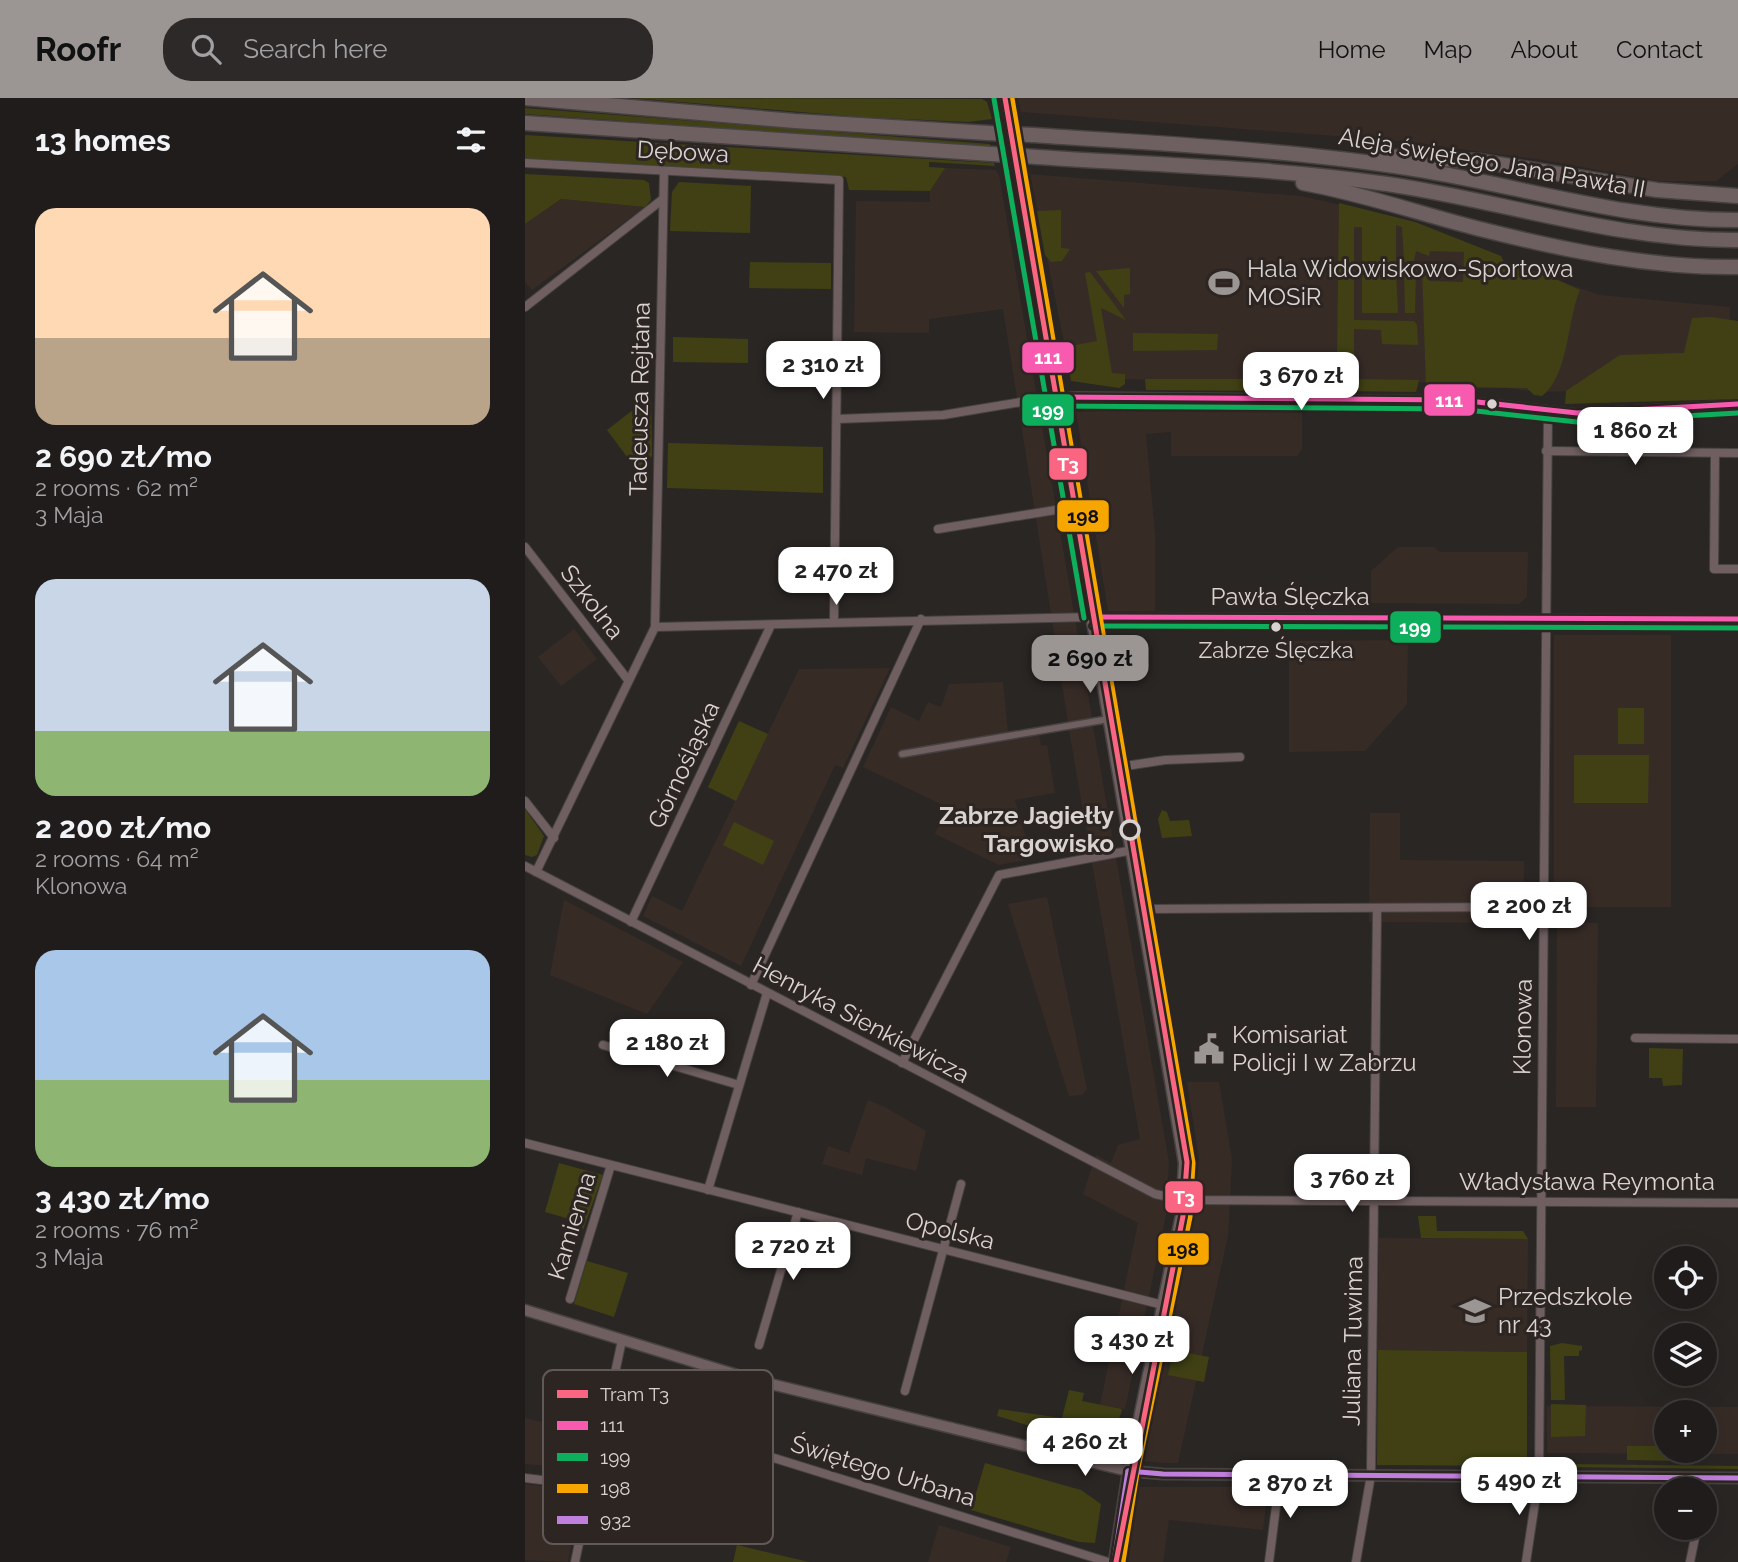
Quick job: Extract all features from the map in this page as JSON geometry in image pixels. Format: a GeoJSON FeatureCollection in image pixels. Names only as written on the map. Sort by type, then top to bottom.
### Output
{"type":"FeatureCollection","features":[{"type":"Feature","properties":{"kind":"main road","name":"Aleja świętego Jana Pawła II"},"geometry":{"type":"LineString","coordinates":[[525,99],[796,121],[1266,151],[1434,172],[1654,215],[1736,220]]}},
{"type":"Feature","properties":{"kind":"main road","name":"Aleja świętego Jana Pawła II"},"geometry":{"type":"LineString","coordinates":[[525,123],[1229,170],[1388,184],[1613,229],[1736,240]]}},
{"type":"Feature","properties":{"kind":"main road"},"geometry":{"type":"LineString","coordinates":[[1266,151],[1480,161],[1657,190],[1738,196]]}},
{"type":"Feature","properties":{"kind":"main road"},"geometry":{"type":"LineString","coordinates":[[1229,170],[1370,196],[1482,229],[1613,258],[1677,266],[1738,267]]}},
{"type":"Feature","properties":{"kind":"street"},"geometry":{"type":"LineString","coordinates":[[1003,98],[1133,850],[1184,1163],[1183,1200],[1128,1471],[1114,1562]]}},
{"type":"Feature","properties":{"kind":"street","name":"Dębowa"},"geometry":{"type":"LineString","coordinates":[[525,163],[839,180],[837,419]]}},
{"type":"Feature","properties":{"kind":"street","name":"Tadeusza Rejtana"},"geometry":{"type":"LineString","coordinates":[[655,627],[664,170]]}},
{"type":"Feature","properties":{"kind":"street"},"geometry":{"type":"LineString","coordinates":[[525,307],[663,200]]}},
{"type":"Feature","properties":{"kind":"street"},"geometry":{"type":"LineString","coordinates":[[834,622],[837,419],[943,415],[1055,397],[1447,400],[1602,413],[1738,404]]}},
{"type":"Feature","properties":{"kind":"street","name":"Klonowa"},"geometry":{"type":"LineString","coordinates":[[1525,1562],[1539,1476],[1548,410]]}},
{"type":"Feature","properties":{"kind":"street"},"geometry":{"type":"LineString","coordinates":[[1546,451],[1738,453]]}},
{"type":"Feature","properties":{"kind":"street"},"geometry":{"type":"LineString","coordinates":[[1715,454],[1714,569],[1738,569]]}},
{"type":"Feature","properties":{"kind":"street"},"geometry":{"type":"LineString","coordinates":[[938,529],[1074,507]]}},
{"type":"Feature","properties":{"kind":"street","name":"Szkolna"},"geometry":{"type":"LineString","coordinates":[[525,547],[628,680]]}},
{"type":"Feature","properties":{"kind":"street","name":"Pawła Ślęczka"},"geometry":{"type":"LineString","coordinates":[[655,627],[1093,617],[1545,616],[1738,619]]}},
{"type":"Feature","properties":{"kind":"street"},"geometry":{"type":"LineString","coordinates":[[751,985],[921,619]]}},
{"type":"Feature","properties":{"kind":"street","name":"Górnośląska"},"geometry":{"type":"LineString","coordinates":[[631,922],[771,625]]}},
{"type":"Feature","properties":{"kind":"street"},"geometry":{"type":"LineString","coordinates":[[536,872],[655,627]]}},
{"type":"Feature","properties":{"kind":"street"},"geometry":{"type":"LineString","coordinates":[[902,754],[1110,719]]}},
{"type":"Feature","properties":{"kind":"street"},"geometry":{"type":"LineString","coordinates":[[1119,768],[1165,760],[1240,757]]}},
{"type":"Feature","properties":{"kind":"street"},"geometry":{"type":"LineString","coordinates":[[525,801],[554,838]]}},
{"type":"Feature","properties":{"kind":"street"},"geometry":{"type":"LineString","coordinates":[[902,1063],[999,875],[1133,850]]}},
{"type":"Feature","properties":{"kind":"street","name":"Henryka Sienkiewicza"},"geometry":{"type":"LineString","coordinates":[[525,866],[1154,1194],[1183,1200]]}},
{"type":"Feature","properties":{"kind":"street"},"geometry":{"type":"LineString","coordinates":[[1143,909],[1377,910],[1544,907]]}},
{"type":"Feature","properties":{"kind":"street","name":"Juliana Tuwima"},"geometry":{"type":"LineString","coordinates":[[1356,1562],[1371,1475],[1377,910]]}},
{"type":"Feature","properties":{"kind":"street"},"geometry":{"type":"LineString","coordinates":[[708,1190],[767,993]]}},
{"type":"Feature","properties":{"kind":"street"},"geometry":{"type":"LineString","coordinates":[[1635,1038],[1738,1039]]}},
{"type":"Feature","properties":{"kind":"street"},"geometry":{"type":"LineString","coordinates":[[603,1045],[739,1085]]}},
{"type":"Feature","properties":{"kind":"street","name":"Opolska"},"geometry":{"type":"LineString","coordinates":[[525,1143],[1163,1305]]}},
{"type":"Feature","properties":{"kind":"street","name":"Kamienna"},"geometry":{"type":"LineString","coordinates":[[569,1299],[611,1165]]}},
{"type":"Feature","properties":{"kind":"street"},"geometry":{"type":"LineString","coordinates":[[905,1391],[961,1184]]}},
{"type":"Feature","properties":{"kind":"street","name":"Władysława Reymonta"},"geometry":{"type":"LineString","coordinates":[[1183,1200],[1738,1203]]}},
{"type":"Feature","properties":{"kind":"street"},"geometry":{"type":"LineString","coordinates":[[759,1345],[798,1212]]}},
{"type":"Feature","properties":{"kind":"street"},"geometry":{"type":"LineString","coordinates":[[525,1310],[720,1370]]}},
{"type":"Feature","properties":{"kind":"street"},"geometry":{"type":"LineString","coordinates":[[615,1370],[622,1340]]}},
{"type":"Feature","properties":{"kind":"street"},"geometry":{"type":"LineString","coordinates":[[773,1385],[1128,1471],[1280,1475],[1704,1477]]}},
{"type":"Feature","properties":{"kind":"street","name":"Świętego Urbana"},"geometry":{"type":"LineString","coordinates":[[773,1458],[1108,1562]]}},
{"type":"Feature","properties":{"kind":"street"},"geometry":{"type":"LineString","coordinates":[[1269,1562],[1280,1475]]}},
{"type":"Feature","properties":{"kind":"street"},"geometry":{"type":"LineString","coordinates":[[1717,1477],[1738,1478]]}},
{"type":"Feature","properties":{"kind":"street"},"geometry":{"type":"LineString","coordinates":[[525,1478],[543,1480]]}},
{"type":"Feature","properties":{"kind":"street"},"geometry":{"type":"LineString","coordinates":[[1691,1562],[1695,1540]]}},
{"type":"Feature","properties":{"kind":"street"},"geometry":{"type":"LineString","coordinates":[[575,1562],[579,1544]]}},
{"type":"Feature","properties":{"kind":"shaded area"},"geometry":{"type":"Polygon","coordinates":[[[633,98],[982,99],[987,102],[992,119],[968,122],[861,117],[633,98]]]}},
{"type":"Feature","properties":{"kind":"shaded area"},"geometry":{"type":"Polygon","coordinates":[[[1018,98],[1738,98],[1738,164],[1716,181],[1659,181],[1543,160],[1400,141],[1021,112],[1018,98]]]}},
{"type":"Feature","properties":{"kind":"shaded area"},"geometry":{"type":"Polygon","coordinates":[[[525,108],[990,144],[991,147],[525,114],[525,108]]]}},
{"type":"Feature","properties":{"kind":"shaded area"},"geometry":{"type":"Polygon","coordinates":[[[525,135],[994,163],[995,166],[929,162],[929,167],[945,168],[930,191],[849,190],[846,177],[525,159],[525,135]]]}},
{"type":"Feature","properties":{"kind":"shaded area"},"geometry":{"type":"Polygon","coordinates":[[[945,168],[996,170],[999,175],[1092,718],[1068,722],[1003,309],[929,319],[929,333],[854,332],[856,201],[930,202],[930,191],[945,168]]]}},
{"type":"Feature","properties":{"kind":"shaded area"},"geometry":{"type":"Polygon","coordinates":[[[525,174],[644,180],[649,183],[651,200],[645,207],[561,199],[525,224],[525,174]]]}},
{"type":"Feature","properties":{"kind":"shaded area"},"geometry":{"type":"Polygon","coordinates":[[[1030,174],[1301,196],[1415,222],[1501,256],[1504,262],[1600,295],[1730,307],[1728,388],[1537,392],[1469,383],[1103,379],[1097,342],[1065,347],[1030,174]]]}},
{"type":"Feature","properties":{"kind":"shaded area"},"geometry":{"type":"Polygon","coordinates":[[[679,182],[751,186],[750,233],[670,231],[672,192],[679,182]]]}},
{"type":"Feature","properties":{"kind":"shaded area"},"geometry":{"type":"Polygon","coordinates":[[[561,199],[645,207],[532,290],[525,282],[525,224],[561,199]]]}},
{"type":"Feature","properties":{"kind":"shaded area"},"geometry":{"type":"Polygon","coordinates":[[[1339,203],[1415,222],[1501,256],[1504,262],[1549,276],[1580,290],[1562,361],[1551,387],[1542,396],[1534,395],[1527,388],[1426,387],[1422,268],[1429,264],[1429,281],[1463,282],[1464,252],[1430,251],[1429,256],[1416,251],[1414,261],[1404,262],[1402,227],[1396,225],[1396,262],[1362,262],[1362,227],[1354,227],[1354,320],[1414,321],[1417,325],[1418,345],[1382,344],[1381,330],[1354,329],[1354,358],[1337,358],[1339,203]]]}},
{"type":"Feature","properties":{"kind":"shaded area"},"geometry":{"type":"Polygon","coordinates":[[[1061,210],[1061,248],[1070,249],[1062,261],[1051,262],[1045,255],[1037,211],[1061,210]]]}},
{"type":"Feature","properties":{"kind":"shaded area"},"geometry":{"type":"Polygon","coordinates":[[[750,262],[831,263],[831,289],[749,288],[750,262]]]}},
{"type":"Feature","properties":{"kind":"shaded area"},"geometry":{"type":"Polygon","coordinates":[[[1130,268],[1130,294],[1124,295],[1124,308],[1096,271],[1130,268]]]}},
{"type":"Feature","properties":{"kind":"shaded area"},"geometry":{"type":"Polygon","coordinates":[[[1362,270],[1396,270],[1398,313],[1362,313],[1362,270]]]}},
{"type":"Feature","properties":{"kind":"shaded area"},"geometry":{"type":"Polygon","coordinates":[[[1404,270],[1416,273],[1415,313],[1405,313],[1404,270]]]}},
{"type":"Feature","properties":{"kind":"shaded area"},"geometry":{"type":"Polygon","coordinates":[[[1090,272],[1126,320],[1101,308],[1112,373],[1125,374],[1125,384],[1119,388],[1071,381],[1065,347],[1097,341],[1085,273],[1090,272]]]}},
{"type":"Feature","properties":{"kind":"shaded area"},"geometry":{"type":"Polygon","coordinates":[[[1711,317],[1738,321],[1738,399],[1565,404],[1566,391],[1620,355],[1684,353],[1692,318],[1711,317]]]}},
{"type":"Feature","properties":{"kind":"shaded area"},"geometry":{"type":"Polygon","coordinates":[[[1133,333],[1218,334],[1217,350],[1133,351],[1133,333]]]}},
{"type":"Feature","properties":{"kind":"shaded area"},"geometry":{"type":"Polygon","coordinates":[[[673,337],[748,339],[748,363],[673,362],[673,337]]]}},
{"type":"Feature","properties":{"kind":"shaded area"},"geometry":{"type":"Polygon","coordinates":[[[1337,368],[1353,368],[1354,379],[1419,380],[1416,392],[1341,391],[1337,383],[1337,368]]]}},
{"type":"Feature","properties":{"kind":"shaded area"},"geometry":{"type":"Polygon","coordinates":[[[1145,379],[1311,379],[1305,391],[1284,391],[1146,390],[1145,379]]]}},
{"type":"Feature","properties":{"kind":"shaded area"},"geometry":{"type":"Polygon","coordinates":[[[651,396],[652,456],[636,469],[607,430],[651,396]]]}},
{"type":"Feature","properties":{"kind":"shaded area"},"geometry":{"type":"Polygon","coordinates":[[[1176,407],[1302,407],[1302,449],[1297,456],[1171,456],[1171,432],[1146,434],[1155,534],[1155,611],[1108,611],[1076,412],[1176,407]]]}},
{"type":"Feature","properties":{"kind":"shaded area"},"geometry":{"type":"Polygon","coordinates":[[[668,443],[823,447],[823,493],[667,488],[668,443]]]}},
{"type":"Feature","properties":{"kind":"shaded area"},"geometry":{"type":"Polygon","coordinates":[[[1398,547],[1434,547],[1440,552],[1528,552],[1527,597],[1519,604],[1371,603],[1371,571],[1398,547]]]}},
{"type":"Feature","properties":{"kind":"shaded area"},"geometry":{"type":"Polygon","coordinates":[[[574,629],[597,659],[561,686],[538,657],[574,629]]]}},
{"type":"Feature","properties":{"kind":"shaded area"},"geometry":{"type":"Polygon","coordinates":[[[1554,635],[1671,635],[1671,907],[1554,907],[1554,635]]]}},
{"type":"Feature","properties":{"kind":"shaded area"},"geometry":{"type":"Polygon","coordinates":[[[1408,640],[1407,704],[1365,751],[1289,752],[1289,641],[1408,640]]]}},
{"type":"Feature","properties":{"kind":"shaded area"},"geometry":{"type":"Polygon","coordinates":[[[890,668],[843,768],[835,765],[741,966],[643,916],[652,896],[682,911],[799,669],[890,668]]]}},
{"type":"Feature","properties":{"kind":"shaded area"},"geometry":{"type":"Polygon","coordinates":[[[1003,682],[1008,732],[1038,727],[1041,746],[1047,745],[1055,793],[1015,800],[1032,859],[999,865],[935,834],[947,807],[863,767],[891,707],[919,721],[928,702],[941,707],[949,684],[1003,682]]]}},
{"type":"Feature","properties":{"kind":"shaded area"},"geometry":{"type":"Polygon","coordinates":[[[1618,708],[1644,708],[1644,744],[1618,744],[1618,708]]]}},
{"type":"Feature","properties":{"kind":"shaded area"},"geometry":{"type":"Polygon","coordinates":[[[739,721],[768,734],[736,801],[708,787],[739,721]]]}},
{"type":"Feature","properties":{"kind":"shaded area"},"geometry":{"type":"Polygon","coordinates":[[[1093,726],[1169,1162],[1166,1215],[1125,1409],[1100,1405],[1138,1223],[1083,1194],[1096,1155],[1111,1163],[1118,1145],[1140,1139],[1069,730],[1093,726]]]}},
{"type":"Feature","properties":{"kind":"shaded area"},"geometry":{"type":"Polygon","coordinates":[[[1574,755],[1649,755],[1648,803],[1574,803],[1574,755]]]}},
{"type":"Feature","properties":{"kind":"shaded area"},"geometry":{"type":"Polygon","coordinates":[[[525,809],[544,836],[537,855],[532,857],[525,855],[525,809]]]}},
{"type":"Feature","properties":{"kind":"shaded area"},"geometry":{"type":"Polygon","coordinates":[[[1162,810],[1167,812],[1170,821],[1189,820],[1192,836],[1162,838],[1158,819],[1162,810]]]}},
{"type":"Feature","properties":{"kind":"shaded area"},"geometry":{"type":"Polygon","coordinates":[[[1370,813],[1400,813],[1400,860],[1524,861],[1523,923],[1369,922],[1370,813]]]}},
{"type":"Feature","properties":{"kind":"shaded area"},"geometry":{"type":"Polygon","coordinates":[[[734,822],[774,841],[763,865],[723,845],[734,822]]]}},
{"type":"Feature","properties":{"kind":"shaded area"},"geometry":{"type":"Polygon","coordinates":[[[1047,897],[1087,1089],[1082,1095],[1069,1096],[1008,904],[1047,897]]]}},
{"type":"Feature","properties":{"kind":"shaded area"},"geometry":{"type":"Polygon","coordinates":[[[564,900],[683,962],[647,1014],[550,975],[564,900]]]}},
{"type":"Feature","properties":{"kind":"shaded area"},"geometry":{"type":"Polygon","coordinates":[[[1557,923],[1598,923],[1596,1107],[1556,1107],[1557,923]]]}},
{"type":"Feature","properties":{"kind":"shaded area"},"geometry":{"type":"Polygon","coordinates":[[[1649,1048],[1683,1049],[1682,1085],[1663,1086],[1662,1078],[1649,1078],[1649,1048]]]}},
{"type":"Feature","properties":{"kind":"shaded area"},"geometry":{"type":"Polygon","coordinates":[[[1187,1082],[1219,1082],[1232,1160],[1228,1236],[1178,1463],[1164,1463],[1143,1461],[1194,1213],[1199,1160],[1187,1082]]]}},
{"type":"Feature","properties":{"kind":"shaded area"},"geometry":{"type":"Polygon","coordinates":[[[868,1100],[926,1131],[916,1171],[866,1158],[862,1175],[822,1164],[828,1146],[849,1153],[868,1100]]]}},
{"type":"Feature","properties":{"kind":"shaded area"},"geometry":{"type":"Polygon","coordinates":[[[559,1163],[603,1175],[583,1230],[580,1222],[545,1212],[559,1163]]]}},
{"type":"Feature","properties":{"kind":"shaded area"},"geometry":{"type":"Polygon","coordinates":[[[1418,1216],[1436,1216],[1437,1231],[1523,1231],[1528,1239],[1421,1238],[1418,1216]]]}},
{"type":"Feature","properties":{"kind":"shaded area","name":"Przedszkole nr 43"},"geometry":{"type":"Polygon","coordinates":[[[1379,1238],[1528,1239],[1527,1352],[1378,1350],[1379,1238]]]}},
{"type":"Feature","properties":{"kind":"shaded area"},"geometry":{"type":"Polygon","coordinates":[[[587,1261],[628,1273],[614,1317],[574,1304],[587,1261]]]}},
{"type":"Feature","properties":{"kind":"shaded area"},"geometry":{"type":"Polygon","coordinates":[[[1562,1343],[1582,1346],[1582,1350],[1579,1351],[1579,1356],[1564,1356],[1565,1400],[1551,1400],[1550,1346],[1562,1343]]]}},
{"type":"Feature","properties":{"kind":"shaded area"},"geometry":{"type":"Polygon","coordinates":[[[1378,1350],[1527,1352],[1527,1466],[1377,1465],[1378,1350]]]}},
{"type":"Feature","properties":{"kind":"shaded area"},"geometry":{"type":"Polygon","coordinates":[[[1177,1351],[1209,1357],[1204,1382],[1168,1375],[1172,1357],[1176,1358],[1177,1351]]]}},
{"type":"Feature","properties":{"kind":"shaded area"},"geometry":{"type":"Polygon","coordinates":[[[1069,1390],[1084,1393],[1082,1401],[1122,1409],[1115,1425],[1103,1434],[1069,1436],[997,1416],[999,1409],[1062,1418],[1069,1390]]]}},
{"type":"Feature","properties":{"kind":"shaded area"},"geometry":{"type":"Polygon","coordinates":[[[1551,1404],[1586,1405],[1585,1436],[1551,1437],[1551,1404]]]}},
{"type":"Feature","properties":{"kind":"shaded area"},"geometry":{"type":"Polygon","coordinates":[[[1547,1406],[1654,1407],[1654,1454],[1547,1453],[1547,1406]]]}},
{"type":"Feature","properties":{"kind":"shaded area"},"geometry":{"type":"Polygon","coordinates":[[[1717,1407],[1738,1407],[1738,1454],[1717,1454],[1717,1407]]]}},
{"type":"Feature","properties":{"kind":"shaded area"},"geometry":{"type":"Polygon","coordinates":[[[525,1418],[543,1422],[543,1466],[525,1464],[525,1418]]]}},
{"type":"Feature","properties":{"kind":"shaded area"},"geometry":{"type":"Polygon","coordinates":[[[1627,1446],[1654,1446],[1654,1460],[1627,1460],[1627,1446]]]}},
{"type":"Feature","properties":{"kind":"shaded area"},"geometry":{"type":"Polygon","coordinates":[[[985,1463],[1081,1490],[1101,1504],[1095,1543],[1079,1542],[971,1510],[985,1463]]]}},
{"type":"Feature","properties":{"kind":"shaded area"},"geometry":{"type":"Polygon","coordinates":[[[1563,1464],[1738,1466],[1738,1469],[1563,1467],[1563,1464]]]}},
{"type":"Feature","properties":{"kind":"shaded area"},"geometry":{"type":"Polygon","coordinates":[[[525,1484],[543,1486],[543,1544],[571,1544],[568,1562],[525,1560],[525,1484]]]}},
{"type":"Feature","properties":{"kind":"shaded area"},"geometry":{"type":"Polygon","coordinates":[[[1132,1487],[1268,1487],[1263,1530],[1169,1520],[1163,1562],[1124,1562],[1132,1487]]]}},
{"type":"Feature","properties":{"kind":"shaded area"},"geometry":{"type":"Polygon","coordinates":[[[939,1525],[1011,1547],[1006,1562],[928,1562],[939,1525]]]}},
{"type":"Feature","properties":{"kind":"shaded area"},"geometry":{"type":"Polygon","coordinates":[[[737,1545],[809,1562],[733,1562],[737,1545]]]}},
{"type":"Feature","properties":{"kind":"tram line","name":"T3"},"geometry":{"type":"LineString","coordinates":[[1005,98],[1187,1162],[1183,1216],[1116,1562]]}},
{"type":"Feature","properties":{"kind":"transit line","name":"111"},"geometry":{"type":"LineString","coordinates":[[1003,98],[1093,617]]}},
{"type":"Feature","properties":{"kind":"transit line","name":"198"},"geometry":{"type":"LineString","coordinates":[[1012,98],[1193,1163],[1190,1217],[1137,1473],[1123,1562]]}},
{"type":"Feature","properties":{"kind":"transit line","name":"199"},"geometry":{"type":"LineString","coordinates":[[994,99],[1084,618]]}},
{"type":"Feature","properties":{"kind":"transit line","name":"111"},"geometry":{"type":"LineString","coordinates":[[1055,397],[1459,400],[1577,413],[1738,404]]}},
{"type":"Feature","properties":{"kind":"transit line","name":"199"},"geometry":{"type":"LineString","coordinates":[[1055,406],[1458,409],[1577,422],[1738,413]]}},
{"type":"Feature","properties":{"kind":"transit line","name":"111"},"geometry":{"type":"LineString","coordinates":[[1093,617],[1738,619]]}},
{"type":"Feature","properties":{"kind":"transit line","name":"199"},"geometry":{"type":"LineString","coordinates":[[1093,626],[1738,628]]}},
{"type":"Feature","properties":{"kind":"transit line","name":"932"},"geometry":{"type":"LineString","coordinates":[[1128,1471],[1163,1474],[1738,1478]]}},
{"type":"Feature","properties":{"kind":"transit line","name":"932"},"geometry":{"type":"LineString","coordinates":[[1114,1562],[1128,1471]]}},
{"type":"Feature","properties":{"kind":"place","name":"Hala Widowiskowo-Sportowa MOSiR"},"geometry":{"type":"Point","coordinates":[1224,283]}},
{"type":"Feature","properties":{"kind":"place","name":"Zabrze Ślęczka"},"geometry":{"type":"Point","coordinates":[1276,627]}},
{"type":"Feature","properties":{"kind":"place","name":"Zabrze Jagiełły Targowisko"},"geometry":{"type":"Point","coordinates":[1130,830]}},
{"type":"Feature","properties":{"kind":"place","name":"Komisariat Policji I w Zabrzu"},"geometry":{"type":"Point","coordinates":[1209,1049]}},
{"type":"Feature","properties":{"kind":"place","name":"Przedszkole nr 43"},"geometry":{"type":"Point","coordinates":[1475,1311]}}]}
